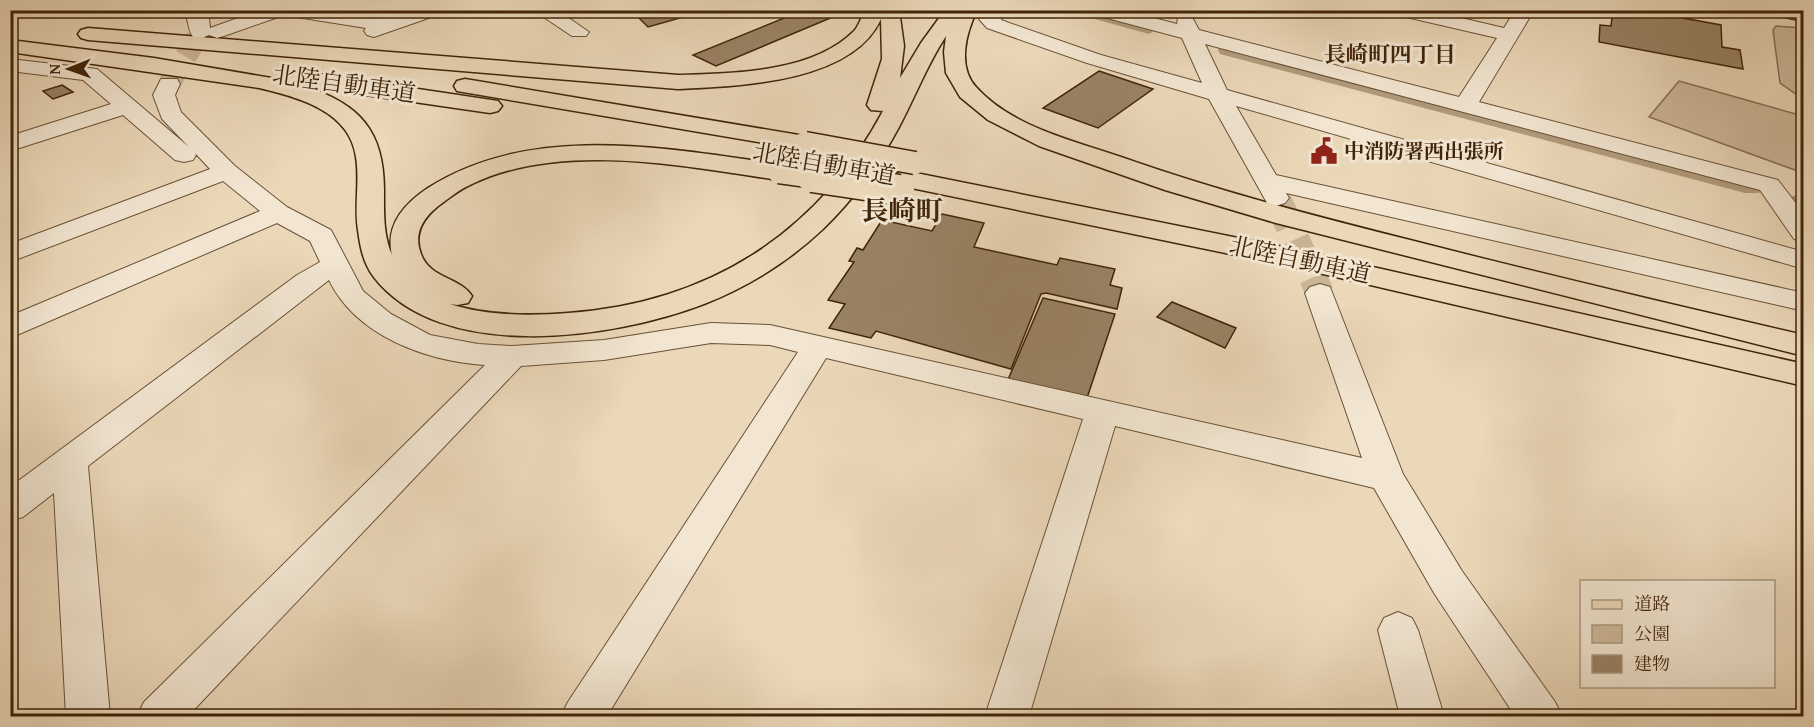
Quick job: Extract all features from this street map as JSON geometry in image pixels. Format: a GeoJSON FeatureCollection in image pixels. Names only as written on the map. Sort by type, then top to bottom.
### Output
{"type":"FeatureCollection","features":[{"type":"Feature","properties":{"kind":"main road"},"geometry":{"type":"LineString","coordinates":[[15,36],[685,83],[771,75],[822,59],[857,38],[868,25],[875,10]]}},
{"type":"Feature","properties":{"kind":"main road"},"geometry":{"type":"LineString","coordinates":[[889,10],[893,39],[891,69],[886,92],[859,141],[808,206],[759,248],[729,266],[664,294],[626,303],[588,308],[529,309],[482,303],[454,296],[430,284],[414,270],[405,255],[403,240],[407,225],[426,201],[458,181],[513,162],[575,155],[612,154],[666,158],[792,158],[906,177]]}},
{"type":"Feature","properties":{"kind":"main road"},"geometry":{"type":"LineString","coordinates":[[15,36],[258,82],[303,94],[332,107],[350,119],[362,134],[369,152],[369,206],[374,252],[385,274],[403,292],[429,306],[461,316],[528,324],[584,324],[631,318],[675,306],[716,290],[755,269],[788,245],[812,224],[863,165],[892,116],[916,65],[956,10]]}},
{"type":"Feature","properties":{"kind":"main road"},"geometry":{"type":"LineString","coordinates":[[1778,10],[1803,15]]}},
{"type":"Feature","properties":{"kind":"main road"},"geometry":{"type":"LineString","coordinates":[[982,16],[961,26],[954,55],[954,68],[959,80],[969,93],[1001,118],[1055,142],[1171,183],[1307,223],[1542,284],[1803,346]]}},
{"type":"Feature","properties":{"kind":"main road","name":"北陸自動車道"},"geometry":{"type":"LineString","coordinates":[[15,36],[335,82],[607,125],[906,177],[1281,235],[1803,351]]}},
{"type":"Feature","properties":{"kind":"main road","name":"北陸自動車道"},"geometry":{"type":"LineString","coordinates":[[906,177],[1169,239],[1293,258],[1803,375]]}},
{"type":"Feature","properties":{"kind":"street"},"geometry":{"type":"LineString","coordinates":[[192,10],[208,33],[280,10]]}},
{"type":"Feature","properties":{"kind":"street"},"geometry":{"type":"LineString","coordinates":[[287,10],[335,19],[393,24]]}},
{"type":"Feature","properties":{"kind":"street"},"geometry":{"type":"LineString","coordinates":[[345,41],[433,10]]}},
{"type":"Feature","properties":{"kind":"street"},"geometry":{"type":"LineString","coordinates":[[542,10],[579,32]]}},
{"type":"Feature","properties":{"kind":"street"},"geometry":{"type":"LineString","coordinates":[[1099,10],[1769,185],[1803,233]]}},
{"type":"Feature","properties":{"kind":"street"},"geometry":{"type":"LineString","coordinates":[[1181,10],[1189,34],[1218,95],[1273,191],[1502,236],[1803,302]]}},
{"type":"Feature","properties":{"kind":"street"},"geometry":{"type":"LineString","coordinates":[[1400,10],[1508,35]]}},
{"type":"Feature","properties":{"kind":"street"},"geometry":{"type":"LineString","coordinates":[[1465,106],[1525,10]]}},
{"type":"Feature","properties":{"kind":"street"},"geometry":{"type":"LineString","coordinates":[[982,16],[994,24],[1061,48],[1218,95],[1803,261]]}},
{"type":"Feature","properties":{"kind":"street"},"geometry":{"type":"LineString","coordinates":[[10,65],[89,74],[187,157],[220,164]]}},
{"type":"Feature","properties":{"kind":"street"},"geometry":{"type":"LineString","coordinates":[[169,84],[164,95],[170,114],[220,164],[278,213],[321,236],[351,296],[372,315],[422,343],[478,354],[512,356],[604,350],[711,333],[770,335],[1386,477]]}},
{"type":"Feature","properties":{"kind":"street"},"geometry":{"type":"LineString","coordinates":[[10,144],[128,106]]}},
{"type":"Feature","properties":{"kind":"street"},"geometry":{"type":"LineString","coordinates":[[10,254],[220,164]]}},
{"type":"Feature","properties":{"kind":"street"},"geometry":{"type":"LineString","coordinates":[[10,328],[278,213]]}},
{"type":"Feature","properties":{"kind":"street"},"geometry":{"type":"LineString","coordinates":[[10,507],[307,281],[334,266]]}},
{"type":"Feature","properties":{"kind":"street"},"geometry":{"type":"LineString","coordinates":[[1320,293],[1386,477],[1448,582],[1540,717]]}},
{"type":"Feature","properties":{"kind":"street"},"geometry":{"type":"LineString","coordinates":[[583,717],[818,345]]}},
{"type":"Feature","properties":{"kind":"street"},"geometry":{"type":"LineString","coordinates":[[159,717],[512,356]]}},
{"type":"Feature","properties":{"kind":"street"},"geometry":{"type":"LineString","coordinates":[[1007,717],[1102,413]]}},
{"type":"Feature","properties":{"kind":"street"},"geometry":{"type":"LineString","coordinates":[[70,461],[88,717]]}},
{"type":"Feature","properties":{"kind":"street"},"geometry":{"type":"LineString","coordinates":[[1398,630],[1422,717]]}},
{"type":"Feature","properties":{"kind":"green space"},"geometry":{"type":"Polygon","coordinates":[[[1776,26],[1803,28],[1803,99],[1780,83],[1773,30],[1776,26]]]}},
{"type":"Feature","properties":{"kind":"green space"},"geometry":{"type":"Polygon","coordinates":[[[1679,81],[1803,116],[1803,173],[1649,117],[1679,81]]]}},
{"type":"Feature","properties":{"kind":"building"},"geometry":{"type":"Polygon","coordinates":[[[631,10],[671,10],[680,18],[648,27],[631,10]]]}},
{"type":"Feature","properties":{"kind":"building"},"geometry":{"type":"Polygon","coordinates":[[[804,10],[847,11],[716,66],[693,55],[804,10]]]}},
{"type":"Feature","properties":{"kind":"building"},"geometry":{"type":"Polygon","coordinates":[[[1613,10],[1639,10],[1721,25],[1722,47],[1740,50],[1743,69],[1599,42],[1600,25],[1611,26],[1613,10]]]}},
{"type":"Feature","properties":{"kind":"building"},"geometry":{"type":"Polygon","coordinates":[[[1099,71],[1153,89],[1098,128],[1043,108],[1099,71]]]}},
{"type":"Feature","properties":{"kind":"building"},"geometry":{"type":"Polygon","coordinates":[[[62,85],[73,92],[53,99],[43,91],[62,85]]]}},
{"type":"Feature","properties":{"kind":"building"},"geometry":{"type":"Polygon","coordinates":[[[942,214],[984,223],[974,247],[1057,265],[1060,258],[1115,269],[1110,285],[1122,288],[1117,309],[1046,293],[1041,294],[1011,369],[876,331],[871,338],[829,328],[845,304],[828,300],[854,262],[849,261],[857,248],[863,250],[882,220],[932,231],[942,214]]]}},
{"type":"Feature","properties":{"kind":"building"},"geometry":{"type":"Polygon","coordinates":[[[1043,298],[1115,314],[1086,401],[1007,382],[1043,298]]]}},
{"type":"Feature","properties":{"kind":"building"},"geometry":{"type":"Polygon","coordinates":[[[1172,302],[1236,328],[1225,348],[1157,317],[1172,302]]]}},
{"type":"Feature","properties":{"kind":"waterway"},"geometry":{"type":"LineString","coordinates":[[1078,10],[1149,29]]}},
{"type":"Feature","properties":{"kind":"waterway"},"geometry":{"type":"LineString","coordinates":[[1226,50],[1752,189]]}},
{"type":"Feature","properties":{"kind":"waterway"},"geometry":{"type":"LineString","coordinates":[[1797,201],[1804,202]]}},
{"type":"Feature","properties":{"kind":"tunnel"},"geometry":{"type":"LineString","coordinates":[[169,84],[200,33]]}},
{"type":"Feature","properties":{"kind":"tunnel"},"geometry":{"type":"LineString","coordinates":[[1278,201],[1320,293]]}},
{"type":"Feature","properties":{"kind":"place","name":"中消防署西出張所"},"geometry":{"type":"Point","coordinates":[1324,151]}},
{"type":"Feature","properties":{"kind":"district","name":"長崎町四丁目"},"geometry":{"type":"Point","coordinates":[1390,54]}},
{"type":"Feature","properties":{"kind":"district","name":"長崎町"},"geometry":{"type":"Point","coordinates":[902,211]}}]}
